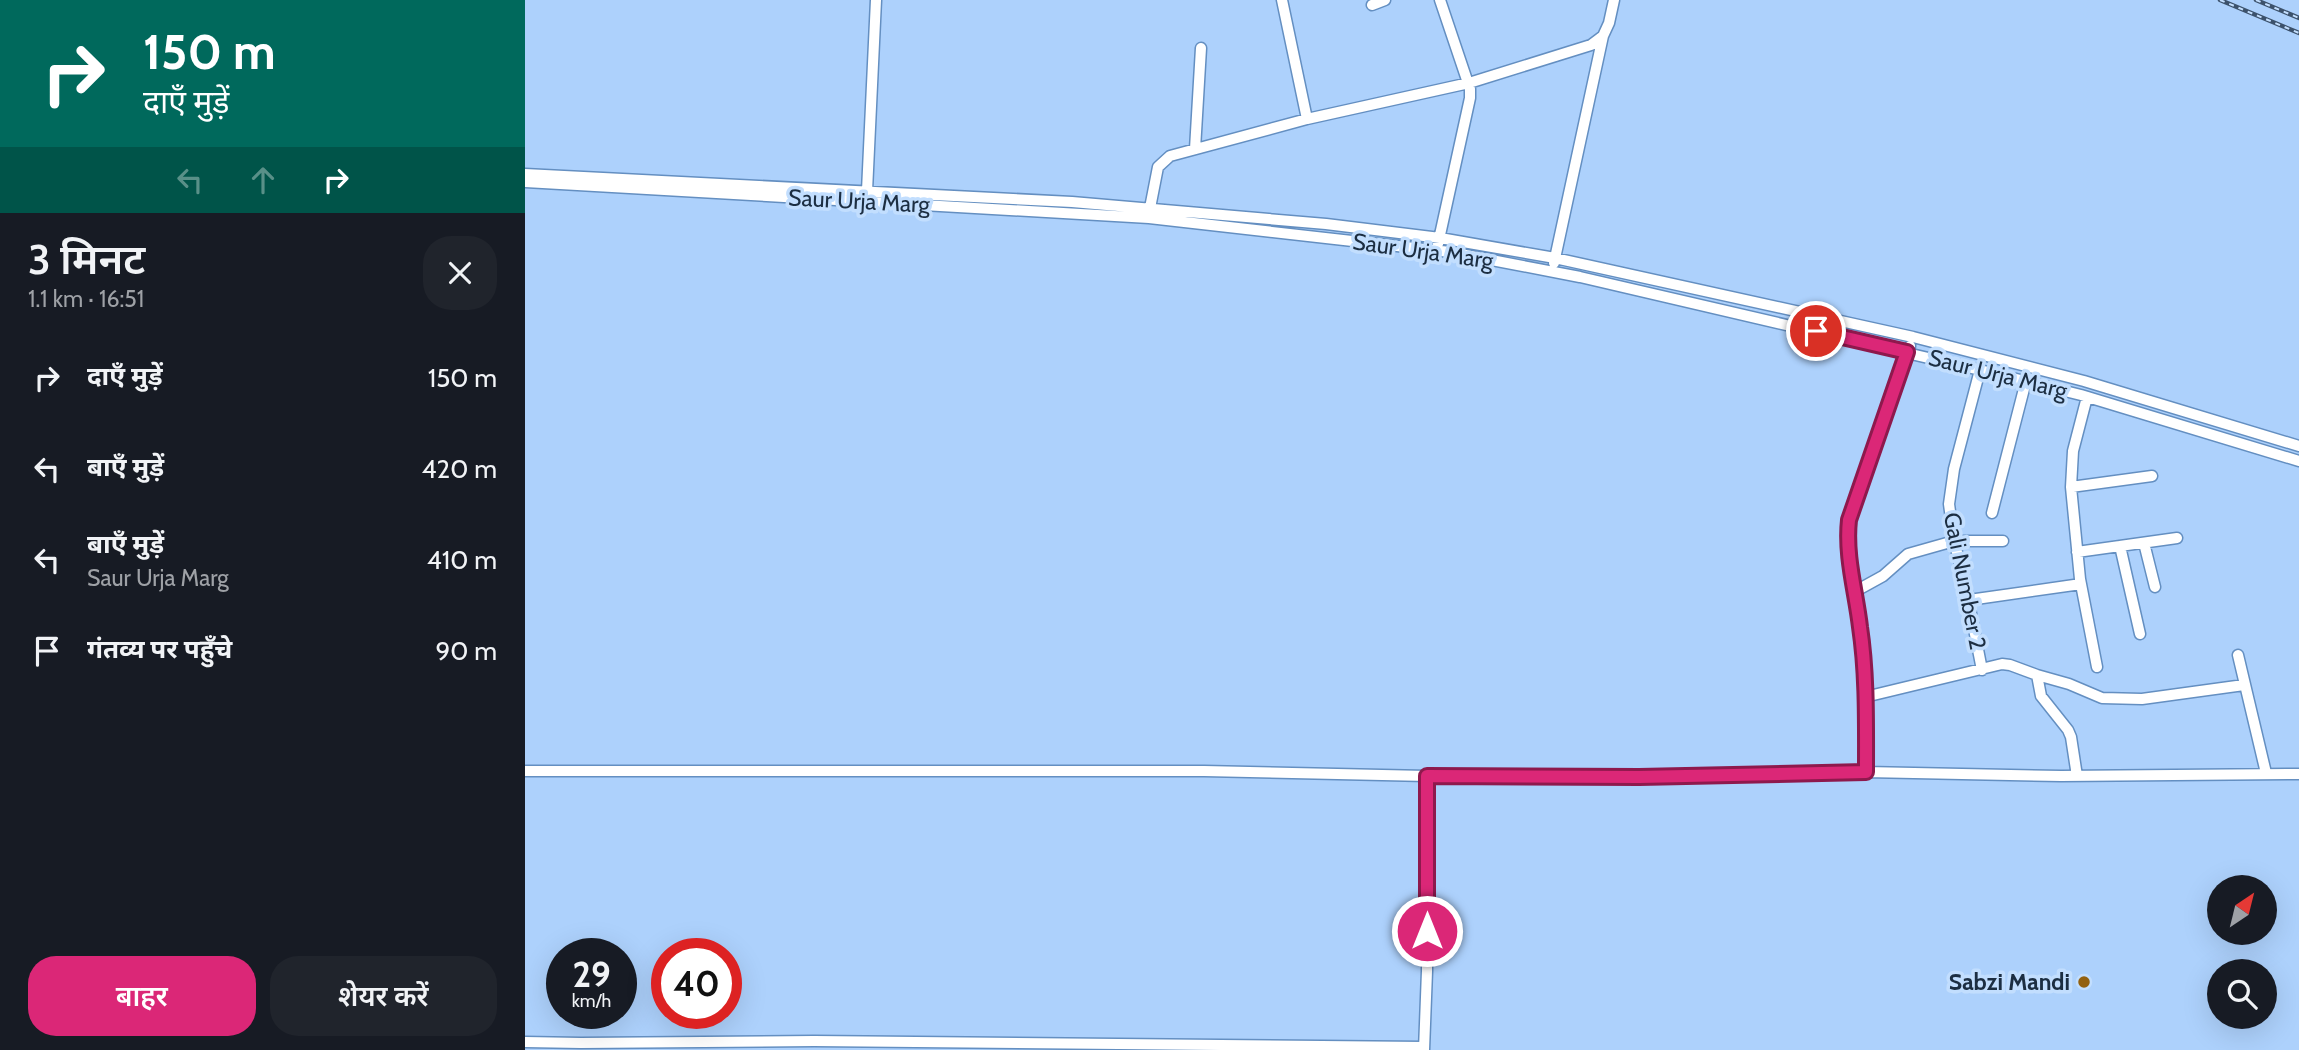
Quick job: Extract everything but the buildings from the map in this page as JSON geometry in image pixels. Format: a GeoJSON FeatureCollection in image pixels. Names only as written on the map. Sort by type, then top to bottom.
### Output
{"type":"FeatureCollection","features":[{"type":"Feature","properties":{"kind":"street"},"geometry":{"type":"LineString","coordinates":[[867,191],[876,0]]}},
{"type":"Feature","properties":{"kind":"street"},"geometry":{"type":"LineString","coordinates":[[1282,0],[1307,119]]}},
{"type":"Feature","properties":{"kind":"street"},"geometry":{"type":"LineString","coordinates":[[1372,5],[1385,0]]}},
{"type":"Feature","properties":{"kind":"street"},"geometry":{"type":"LineString","coordinates":[[1437,251],[1470,99],[1469,83],[1440,0]]}},
{"type":"Feature","properties":{"kind":"street"},"geometry":{"type":"LineString","coordinates":[[1552,272],[1603,36],[1614,0]]}},
{"type":"Feature","properties":{"kind":"street"},"geometry":{"type":"LineString","coordinates":[[1150,208],[1158,167],[1170,156],[1307,119],[1469,83],[1591,45],[1603,36]]}},
{"type":"Feature","properties":{"kind":"street"},"geometry":{"type":"LineString","coordinates":[[1195,149],[1201,48]]}},
{"type":"Feature","properties":{"kind":"street","name":"Saur Urja Marg"},"geometry":{"type":"LineString","coordinates":[[525,174],[1072,202],[1326,224],[1440,238],[1555,258],[1913,337],[2084,381],[2299,446]]}},
{"type":"Feature","properties":{"kind":"street","name":"Saur Urja Marg"},"geometry":{"type":"LineString","coordinates":[[525,182],[1149,218],[1437,251],[1552,272],[1907,352],[2087,397],[2299,461]]}},
{"type":"Feature","properties":{"kind":"street"},"geometry":{"type":"LineString","coordinates":[[1866,772],[1861,629],[1854,592],[1849,520],[1913,337]]}},
{"type":"Feature","properties":{"kind":"street","name":"Gali Number 2"},"geometry":{"type":"LineString","coordinates":[[1980,370],[1949,493],[1954,541],[1969,600],[1982,670]]}},
{"type":"Feature","properties":{"kind":"street"},"geometry":{"type":"LineString","coordinates":[[1992,513],[2025,381]]}},
{"type":"Feature","properties":{"kind":"street"},"geometry":{"type":"LineString","coordinates":[[2087,397],[2073,450],[2071,487],[2081,584],[2097,667]]}},
{"type":"Feature","properties":{"kind":"street"},"geometry":{"type":"LineString","coordinates":[[2174,423],[2177,408]]}},
{"type":"Feature","properties":{"kind":"street"},"geometry":{"type":"LineString","coordinates":[[2071,487],[2152,476]]}},
{"type":"Feature","properties":{"kind":"street"},"geometry":{"type":"LineString","coordinates":[[2077,552],[2177,538]]}},
{"type":"Feature","properties":{"kind":"street"},"geometry":{"type":"LineString","coordinates":[[1854,592],[1883,576],[1908,554],[1954,541],[2003,541]]}},
{"type":"Feature","properties":{"kind":"street"},"geometry":{"type":"LineString","coordinates":[[2144,542],[2155,587]]}},
{"type":"Feature","properties":{"kind":"street"},"geometry":{"type":"LineString","coordinates":[[2120,546],[2140,634]]}},
{"type":"Feature","properties":{"kind":"street"},"geometry":{"type":"LineString","coordinates":[[1969,600],[2081,584]]}},
{"type":"Feature","properties":{"kind":"street"},"geometry":{"type":"LineString","coordinates":[[2238,655],[2266,773]]}},
{"type":"Feature","properties":{"kind":"street"},"geometry":{"type":"LineString","coordinates":[[1865,697],[2002,664],[2069,684],[2102,698],[2142,699],[2244,685]]}},
{"type":"Feature","properties":{"kind":"street"},"geometry":{"type":"LineString","coordinates":[[2037,675],[2041,696],[2071,737],[2077,776]]}},
{"type":"Feature","properties":{"kind":"street"},"geometry":{"type":"LineString","coordinates":[[525,771],[1204,771],[1639,777],[1866,772],[2077,776],[2299,774]]}},
{"type":"Feature","properties":{"kind":"street"},"geometry":{"type":"LineString","coordinates":[[525,1042],[814,1041],[1424,1049],[1427,776]]}},
{"type":"Feature","properties":{"kind":"railway"},"geometry":{"type":"LineString","coordinates":[[2220,0],[2299,33]]}},
{"type":"Feature","properties":{"kind":"railway"},"geometry":{"type":"LineString","coordinates":[[2256,0],[2299,18]]}},
{"type":"Feature","properties":{"kind":"place","name":"Sabzi Mandi"},"geometry":{"type":"Point","coordinates":[2084,982]}},
{"type":"Feature","properties":{"kind":"route"},"geometry":{"type":"LineString","coordinates":[[1427,931],[1427,776],[1639,777],[1866,772],[1861,629],[1854,592],[1848,529],[1907,352],[1816,331]]}}]}
